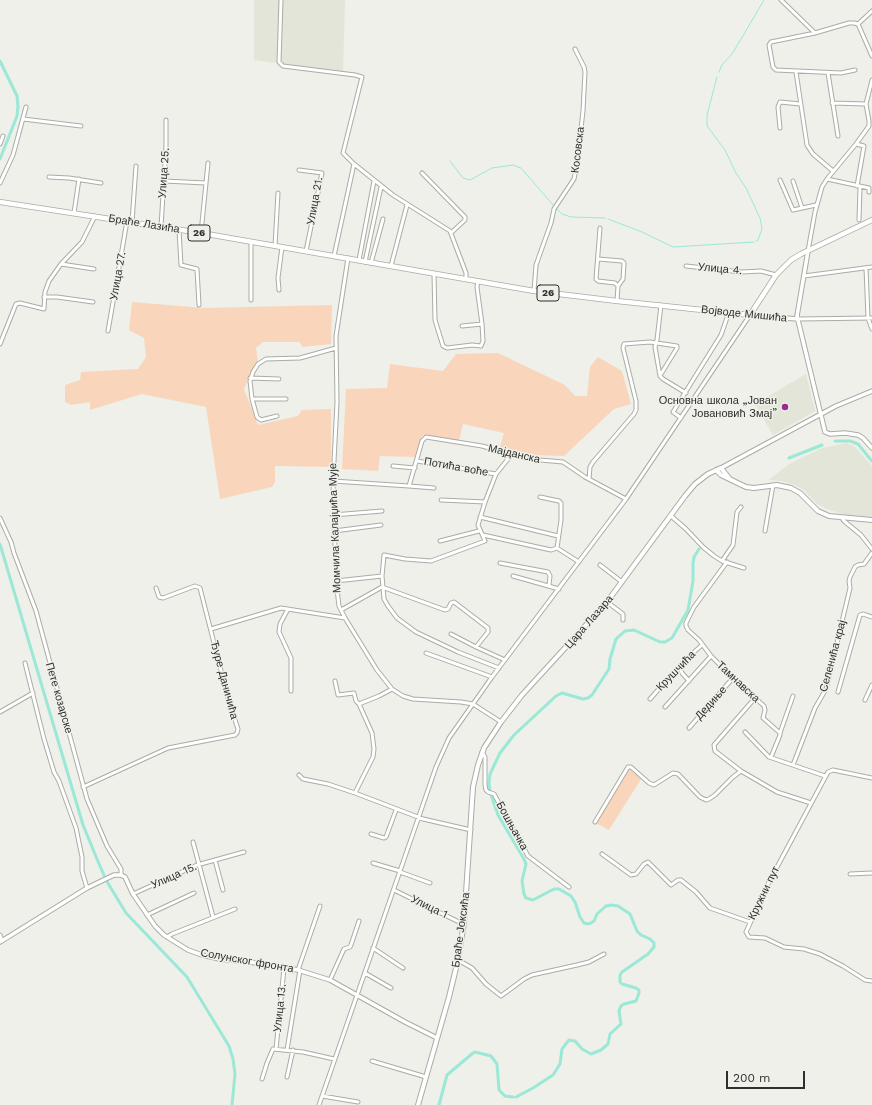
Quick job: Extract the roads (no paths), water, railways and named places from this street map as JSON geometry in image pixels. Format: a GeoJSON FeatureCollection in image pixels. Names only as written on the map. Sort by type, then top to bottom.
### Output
{"type":"FeatureCollection","features":[{"type":"Feature","properties":{"kind":"main road","name":"Браће Лазића"},"geometry":{"type":"LineString","coordinates":[[0,202],[201,233],[334,256]]}},
{"type":"Feature","properties":{"kind":"main road"},"geometry":{"type":"LineString","coordinates":[[750,314],[776,275],[791,260],[872,220]]}},
{"type":"Feature","properties":{"kind":"main road","name":"26"},"geometry":{"type":"LineString","coordinates":[[334,256],[434,274]]}},
{"type":"Feature","properties":{"kind":"main road","name":"Војводе Мишића"},"geometry":{"type":"LineString","coordinates":[[434,274],[534,291],[661,306],[750,314]]}},
{"type":"Feature","properties":{"kind":"main road"},"geometry":{"type":"LineString","coordinates":[[719,469],[728,478],[742,486],[750,488],[781,485],[791,488],[800,493],[818,511],[829,516],[872,520]]}},
{"type":"Feature","properties":{"kind":"main road","name":"Цара Лазара"},"geometry":{"type":"LineString","coordinates":[[482,752],[501,722],[522,695],[607,602],[695,484],[719,469]]}},
{"type":"Feature","properties":{"kind":"main road","name":"Браће Јоксића"},"geometry":{"type":"LineString","coordinates":[[418,1105],[451,991],[458,960],[464,923],[474,780],[482,752]]}},
{"type":"Feature","properties":{"kind":"street"},"geometry":{"type":"LineString","coordinates":[[281,0],[279,62],[283,66],[362,77],[343,150],[345,156],[381,187],[451,233],[466,273],[466,279]]}},
{"type":"Feature","properties":{"kind":"street"},"geometry":{"type":"LineString","coordinates":[[781,0],[815,33]]}},
{"type":"Feature","properties":{"kind":"street"},"geometry":{"type":"LineString","coordinates":[[858,24],[872,11]]}},
{"type":"Feature","properties":{"kind":"street"},"geometry":{"type":"LineString","coordinates":[[855,70],[841,73],[828,73],[796,72],[774,69],[769,45],[771,42],[815,33],[849,23],[858,24]]}},
{"type":"Feature","properties":{"kind":"street"},"geometry":{"type":"LineString","coordinates":[[858,24],[872,56]]}},
{"type":"Feature","properties":{"kind":"street","name":"Косовска"},"geometry":{"type":"LineString","coordinates":[[534,291],[536,265],[551,223],[554,209],[574,179],[583,111],[585,72],[575,49]]}},
{"type":"Feature","properties":{"kind":"street"},"geometry":{"type":"LineString","coordinates":[[796,72],[807,145],[813,154],[833,172]]}},
{"type":"Feature","properties":{"kind":"street"},"geometry":{"type":"LineString","coordinates":[[828,73],[838,136]]}},
{"type":"Feature","properties":{"kind":"street"},"geometry":{"type":"LineString","coordinates":[[872,80],[866,104],[871,122],[856,144],[827,179],[816,205],[798,304],[798,319],[826,433],[852,433],[863,438],[872,448]]}},
{"type":"Feature","properties":{"kind":"street"},"geometry":{"type":"LineString","coordinates":[[780,128],[778,107],[780,102],[800,104]]}},
{"type":"Feature","properties":{"kind":"street"},"geometry":{"type":"LineString","coordinates":[[832,103],[866,104]]}},
{"type":"Feature","properties":{"kind":"street"},"geometry":{"type":"LineString","coordinates":[[0,183],[13,155],[26,107]]}},
{"type":"Feature","properties":{"kind":"street"},"geometry":{"type":"LineString","coordinates":[[23,119],[81,126]]}},
{"type":"Feature","properties":{"kind":"street","name":"Улица 25."},"geometry":{"type":"LineString","coordinates":[[161,227],[166,120]]}},
{"type":"Feature","properties":{"kind":"street"},"geometry":{"type":"LineString","coordinates":[[0,144],[3,136]]}},
{"type":"Feature","properties":{"kind":"street"},"geometry":{"type":"LineString","coordinates":[[856,144],[864,146],[858,187],[859,220]]}},
{"type":"Feature","properties":{"kind":"street"},"geometry":{"type":"LineString","coordinates":[[201,233],[208,163]]}},
{"type":"Feature","properties":{"kind":"street"},"geometry":{"type":"LineString","coordinates":[[334,256],[354,164]]}},
{"type":"Feature","properties":{"kind":"street","name":"Улица 27."},"geometry":{"type":"LineString","coordinates":[[108,331],[129,222],[136,166]]}},
{"type":"Feature","properties":{"kind":"street","name":"Улица 21."},"geometry":{"type":"LineString","coordinates":[[299,170],[322,173],[306,251]]}},
{"type":"Feature","properties":{"kind":"street"},"geometry":{"type":"LineString","coordinates":[[422,173],[465,217],[465,220],[451,233]]}},
{"type":"Feature","properties":{"kind":"street"},"geometry":{"type":"LineString","coordinates":[[49,177],[79,179],[101,183]]}},
{"type":"Feature","properties":{"kind":"street"},"geometry":{"type":"LineString","coordinates":[[74,213],[79,179]]}},
{"type":"Feature","properties":{"kind":"street"},"geometry":{"type":"LineString","coordinates":[[827,179],[858,187],[869,188],[869,192]]}},
{"type":"Feature","properties":{"kind":"street"},"geometry":{"type":"LineString","coordinates":[[780,180],[793,210],[816,205]]}},
{"type":"Feature","properties":{"kind":"street"},"geometry":{"type":"LineString","coordinates":[[164,181],[206,183]]}},
{"type":"Feature","properties":{"kind":"street"},"geometry":{"type":"LineString","coordinates":[[359,260],[374,181]]}},
{"type":"Feature","properties":{"kind":"street"},"geometry":{"type":"LineString","coordinates":[[793,181],[802,208]]}},
{"type":"Feature","properties":{"kind":"street"},"geometry":{"type":"LineString","coordinates":[[368,262],[381,187]]}},
{"type":"Feature","properties":{"kind":"street"},"geometry":{"type":"LineString","coordinates":[[275,246],[278,192]]}},
{"type":"Feature","properties":{"kind":"street"},"geometry":{"type":"LineString","coordinates":[[391,266],[407,205]]}},
{"type":"Feature","properties":{"kind":"street"},"geometry":{"type":"LineString","coordinates":[[0,344],[16,304],[20,303],[44,308],[44,297],[49,281],[61,264],[82,242],[95,216]]}},
{"type":"Feature","properties":{"kind":"street"},"geometry":{"type":"LineString","coordinates":[[368,262],[383,219]]}},
{"type":"Feature","properties":{"kind":"street"},"geometry":{"type":"LineString","coordinates":[[600,228],[596,279],[598,281],[615,283],[618,286]]}},
{"type":"Feature","properties":{"kind":"street"},"geometry":{"type":"LineString","coordinates":[[179,230],[181,265],[196,269],[199,305]]}},
{"type":"Feature","properties":{"kind":"street"},"geometry":{"type":"LineString","coordinates":[[251,242],[252,300]]}},
{"type":"Feature","properties":{"kind":"street"},"geometry":{"type":"LineString","coordinates":[[279,290],[278,278],[282,247]]}},
{"type":"Feature","properties":{"kind":"street","name":"Момчила Калајџића Мује"},"geometry":{"type":"LineString","coordinates":[[348,258],[340,307],[336,348],[337,402],[333,481],[333,515],[337,599],[344,618],[377,670],[392,689],[403,696],[413,699],[473,704],[501,722]]}},
{"type":"Feature","properties":{"kind":"street"},"geometry":{"type":"LineString","coordinates":[[598,259],[622,261],[624,263],[623,279],[618,286],[617,301]]}},
{"type":"Feature","properties":{"kind":"street"},"geometry":{"type":"LineString","coordinates":[[61,264],[94,269]]}},
{"type":"Feature","properties":{"kind":"street","name":"Улица 4."},"geometry":{"type":"LineString","coordinates":[[686,266],[742,272],[761,271],[770,272],[776,275]]}},
{"type":"Feature","properties":{"kind":"street"},"geometry":{"type":"LineString","coordinates":[[804,276],[872,267]]}},
{"type":"Feature","properties":{"kind":"street"},"geometry":{"type":"LineString","coordinates":[[866,268],[872,329]]}},
{"type":"Feature","properties":{"kind":"street"},"geometry":{"type":"LineString","coordinates":[[434,274],[435,320],[437,330],[444,347],[447,348],[472,345],[481,346],[483,341],[478,281]]}},
{"type":"Feature","properties":{"kind":"street"},"geometry":{"type":"LineString","coordinates":[[44,297],[57,297],[93,302]]}},
{"type":"Feature","properties":{"kind":"street"},"geometry":{"type":"LineString","coordinates":[[661,306],[655,349],[661,378],[686,393]]}},
{"type":"Feature","properties":{"kind":"street"},"geometry":{"type":"LineString","coordinates":[[681,418],[673,412],[721,335],[729,312]]}},
{"type":"Feature","properties":{"kind":"street"},"geometry":{"type":"LineString","coordinates":[[319,1105],[446,743],[492,677],[626,499],[750,314]]}},
{"type":"Feature","properties":{"kind":"street","name":"Војводе Мишића"},"geometry":{"type":"LineString","coordinates":[[750,314],[798,319],[870,318]]}},
{"type":"Feature","properties":{"kind":"street"},"geometry":{"type":"LineString","coordinates":[[462,326],[482,324]]}},
{"type":"Feature","properties":{"kind":"street"},"geometry":{"type":"LineString","coordinates":[[589,479],[590,467],[593,462],[636,410],[636,401],[623,346],[626,344],[656,343],[676,346],[677,347],[661,374]]}},
{"type":"Feature","properties":{"kind":"street"},"geometry":{"type":"LineString","coordinates":[[277,416],[262,420],[258,419],[252,399],[250,378],[256,366],[269,358],[300,358],[336,348]]}},
{"type":"Feature","properties":{"kind":"street"},"geometry":{"type":"LineString","coordinates":[[250,378],[279,379]]}},
{"type":"Feature","properties":{"kind":"street","name":"Цара Лазара"},"geometry":{"type":"LineString","coordinates":[[719,469],[821,414],[849,400],[872,391]]}},
{"type":"Feature","properties":{"kind":"street"},"geometry":{"type":"LineString","coordinates":[[252,399],[286,399]]}},
{"type":"Feature","properties":{"kind":"street","name":"Мајданска"},"geometry":{"type":"LineString","coordinates":[[410,486],[422,441],[426,437],[482,446],[529,459],[563,462],[589,479],[626,499]]}},
{"type":"Feature","properties":{"kind":"street","name":"Потића воће"},"geometry":{"type":"LineString","coordinates":[[479,530],[478,525],[480,517],[496,474],[512,454]]}},
{"type":"Feature","properties":{"kind":"street","name":"Потића воће"},"geometry":{"type":"LineString","coordinates":[[417,461],[496,474]]}},
{"type":"Feature","properties":{"kind":"street"},"geometry":{"type":"LineString","coordinates":[[393,466],[415,468]]}},
{"type":"Feature","properties":{"kind":"street"},"geometry":{"type":"LineString","coordinates":[[333,481],[434,488]]}},
{"type":"Feature","properties":{"kind":"street"},"geometry":{"type":"LineString","coordinates":[[765,531],[773,485]]}},
{"type":"Feature","properties":{"kind":"street"},"geometry":{"type":"LineString","coordinates":[[540,497],[559,501],[561,503],[561,520],[557,548]]}},
{"type":"Feature","properties":{"kind":"street"},"geometry":{"type":"LineString","coordinates":[[441,500],[485,502]]}},
{"type":"Feature","properties":{"kind":"street"},"geometry":{"type":"LineString","coordinates":[[722,561],[733,545],[737,512],[741,507]]}},
{"type":"Feature","properties":{"kind":"street"},"geometry":{"type":"LineString","coordinates":[[333,515],[382,511]]}},
{"type":"Feature","properties":{"kind":"street"},"geometry":{"type":"LineString","coordinates":[[671,516],[709,552],[722,561],[744,568]]}},
{"type":"Feature","properties":{"kind":"street"},"geometry":{"type":"LineString","coordinates":[[480,517],[558,536]]}},
{"type":"Feature","properties":{"kind":"street","name":"Пете козарске"},"geometry":{"type":"LineString","coordinates":[[0,518],[12,542],[14,553],[36,611],[83,787],[100,831],[121,869],[122,875]]}},
{"type":"Feature","properties":{"kind":"street"},"geometry":{"type":"LineString","coordinates":[[842,518],[861,535],[872,549]]}},
{"type":"Feature","properties":{"kind":"street"},"geometry":{"type":"LineString","coordinates":[[334,530],[381,525]]}},
{"type":"Feature","properties":{"kind":"street"},"geometry":{"type":"LineString","coordinates":[[0,530],[4,528]]}},
{"type":"Feature","properties":{"kind":"street"},"geometry":{"type":"LineString","coordinates":[[440,541],[479,530],[485,540],[484,542],[432,561],[405,559],[384,555],[382,587],[386,604],[404,625],[419,634],[499,668]]}},
{"type":"Feature","properties":{"kind":"street"},"geometry":{"type":"LineString","coordinates":[[482,535],[551,550],[557,548]]}},
{"type":"Feature","properties":{"kind":"street"},"geometry":{"type":"LineString","coordinates":[[557,548],[579,562]]}},
{"type":"Feature","properties":{"kind":"street","name":"Селенића крај"},"geometry":{"type":"LineString","coordinates":[[793,765],[815,708],[826,689],[850,588],[850,577],[856,566],[864,563],[872,553]]}},
{"type":"Feature","properties":{"kind":"street"},"geometry":{"type":"LineString","coordinates":[[500,562],[548,572],[550,576],[549,585]]}},
{"type":"Feature","properties":{"kind":"street","name":"Тамнавска"},"geometry":{"type":"LineString","coordinates":[[727,562],[694,607],[686,622],[686,626],[732,678],[765,708],[763,718],[780,733]]}},
{"type":"Feature","properties":{"kind":"street"},"geometry":{"type":"LineString","coordinates":[[600,565],[622,582]]}},
{"type":"Feature","properties":{"kind":"street"},"geometry":{"type":"LineString","coordinates":[[336,581],[382,576]]}},
{"type":"Feature","properties":{"kind":"street"},"geometry":{"type":"LineString","coordinates":[[513,576],[559,589]]}},
{"type":"Feature","properties":{"kind":"street","name":"Ђуре Даничића"},"geometry":{"type":"LineString","coordinates":[[83,787],[168,748],[235,735],[238,733],[199,587],[194,586],[163,598],[159,597],[156,588]]}},
{"type":"Feature","properties":{"kind":"street"},"geometry":{"type":"LineString","coordinates":[[341,610],[382,587],[445,610],[448,609],[452,602],[455,602],[488,628],[488,632],[476,647]]}},
{"type":"Feature","properties":{"kind":"street"},"geometry":{"type":"LineString","coordinates":[[607,602],[623,614],[623,620]]}},
{"type":"Feature","properties":{"kind":"street"},"geometry":{"type":"LineString","coordinates":[[211,629],[280,608],[344,618]]}},
{"type":"Feature","properties":{"kind":"street"},"geometry":{"type":"LineString","coordinates":[[288,609],[280,624],[279,632],[291,658],[291,691]]}},
{"type":"Feature","properties":{"kind":"street"},"geometry":{"type":"LineString","coordinates":[[838,692],[860,615],[862,614],[872,618]]}},
{"type":"Feature","properties":{"kind":"street"},"geometry":{"type":"LineString","coordinates":[[451,634],[505,660]]}},
{"type":"Feature","properties":{"kind":"street","name":"Крушчића"},"geometry":{"type":"LineString","coordinates":[[650,699],[679,666],[702,645]]}},
{"type":"Feature","properties":{"kind":"street"},"geometry":{"type":"LineString","coordinates":[[426,653],[492,677]]}},
{"type":"Feature","properties":{"kind":"street"},"geometry":{"type":"LineString","coordinates":[[665,707],[711,656]]}},
{"type":"Feature","properties":{"kind":"street"},"geometry":{"type":"LineString","coordinates":[[25,663],[54,772],[76,828],[82,857],[82,871],[87,888]]}},
{"type":"Feature","properties":{"kind":"street"},"geometry":{"type":"LineString","coordinates":[[679,666],[682,673],[689,681]]}},
{"type":"Feature","properties":{"kind":"street","name":"Дедиње"},"geometry":{"type":"LineString","coordinates":[[689,728],[732,678]]}},
{"type":"Feature","properties":{"kind":"street"},"geometry":{"type":"LineString","coordinates":[[335,680],[338,695],[354,692],[356,701],[359,704],[371,730],[374,754],[355,793]]}},
{"type":"Feature","properties":{"kind":"street"},"geometry":{"type":"LineString","coordinates":[[865,700],[872,685]]}},
{"type":"Feature","properties":{"kind":"street"},"geometry":{"type":"LineString","coordinates":[[359,704],[392,689]]}},
{"type":"Feature","properties":{"kind":"street"},"geometry":{"type":"LineString","coordinates":[[0,712],[33,693]]}},
{"type":"Feature","properties":{"kind":"street"},"geometry":{"type":"LineString","coordinates":[[771,758],[780,738],[780,733],[793,696]]}},
{"type":"Feature","properties":{"kind":"street"},"geometry":{"type":"LineString","coordinates":[[755,698],[714,747],[715,750],[741,771],[777,792],[811,803]]}},
{"type":"Feature","properties":{"kind":"street"},"geometry":{"type":"LineString","coordinates":[[745,732],[771,758],[825,776],[828,772],[833,770],[872,778]]}},
{"type":"Feature","properties":{"kind":"street","name":"Бошњачка"},"geometry":{"type":"LineString","coordinates":[[482,752],[485,757],[484,785],[486,790],[494,794],[519,837],[526,854],[530,859],[569,887]]}},
{"type":"Feature","properties":{"kind":"street"},"geometry":{"type":"LineString","coordinates":[[595,822],[628,766],[649,783],[654,785],[674,773],[678,774],[700,797],[706,800],[715,795],[733,776],[741,771]]}},
{"type":"Feature","properties":{"kind":"street"},"geometry":{"type":"LineString","coordinates":[[299,775],[303,779],[328,784],[355,793],[419,818],[471,830]]}},
{"type":"Feature","properties":{"kind":"street","name":"Кружни пут"},"geometry":{"type":"LineString","coordinates":[[825,776],[769,882],[746,932],[749,937],[765,938],[784,947],[808,950],[831,959],[865,980],[872,981]]}},
{"type":"Feature","properties":{"kind":"street"},"geometry":{"type":"LineString","coordinates":[[371,834],[384,838],[386,837],[396,810]]}},
{"type":"Feature","properties":{"kind":"street"},"geometry":{"type":"LineString","coordinates":[[193,842],[214,917]]}},
{"type":"Feature","properties":{"kind":"street","name":"Улица 15."},"geometry":{"type":"LineString","coordinates":[[134,894],[199,864],[244,852]]}},
{"type":"Feature","properties":{"kind":"street"},"geometry":{"type":"LineString","coordinates":[[602,854],[631,875],[638,874],[644,864],[648,862],[671,885],[674,885],[678,880],[681,880],[696,892],[710,908],[750,922]]}},
{"type":"Feature","properties":{"kind":"street"},"geometry":{"type":"LineString","coordinates":[[215,860],[223,890]]}},
{"type":"Feature","properties":{"kind":"street"},"geometry":{"type":"LineString","coordinates":[[373,863],[430,883]]}},
{"type":"Feature","properties":{"kind":"street"},"geometry":{"type":"LineString","coordinates":[[850,874],[872,873]]}},
{"type":"Feature","properties":{"kind":"street"},"geometry":{"type":"LineString","coordinates":[[0,935],[1,942],[87,888],[102,880],[117,875],[122,875]]}},
{"type":"Feature","properties":{"kind":"street","name":"Солунског фронта"},"geometry":{"type":"LineString","coordinates":[[122,875],[125,877],[147,915],[160,931],[188,950],[220,959],[299,970],[330,980],[437,1038]]}},
{"type":"Feature","properties":{"kind":"street","name":"Улица 1"},"geometry":{"type":"LineString","coordinates":[[394,890],[459,922],[464,923]]}},
{"type":"Feature","properties":{"kind":"street"},"geometry":{"type":"LineString","coordinates":[[147,915],[194,893]]}},
{"type":"Feature","properties":{"kind":"street"},"geometry":{"type":"LineString","coordinates":[[288,1050],[299,970],[320,906]]}},
{"type":"Feature","properties":{"kind":"street"},"geometry":{"type":"LineString","coordinates":[[168,937],[235,908]]}},
{"type":"Feature","properties":{"kind":"street"},"geometry":{"type":"LineString","coordinates":[[330,980],[344,949],[350,947],[351,945],[359,921]]}},
{"type":"Feature","properties":{"kind":"street"},"geometry":{"type":"LineString","coordinates":[[374,948],[403,968]]}},
{"type":"Feature","properties":{"kind":"street"},"geometry":{"type":"LineString","coordinates":[[458,960],[472,968],[497,994],[502,996],[524,979],[532,975],[589,962],[604,954]]}},
{"type":"Feature","properties":{"kind":"street","name":"Улица 13."},"geometry":{"type":"LineString","coordinates":[[276,1049],[284,968]]}},
{"type":"Feature","properties":{"kind":"street"},"geometry":{"type":"LineString","coordinates":[[365,973],[391,988]]}},
{"type":"Feature","properties":{"kind":"street"},"geometry":{"type":"LineString","coordinates":[[262,1079],[272,1050],[293,1050],[334,1059]]}},
{"type":"Feature","properties":{"kind":"street"},"geometry":{"type":"LineString","coordinates":[[287,1077],[293,1050]]}},
{"type":"Feature","properties":{"kind":"street"},"geometry":{"type":"LineString","coordinates":[[372,1061],[426,1077]]}},
{"type":"Feature","properties":{"kind":"street"},"geometry":{"type":"LineString","coordinates":[[322,1096],[358,1102]]}},
{"type":"Feature","properties":{"kind":"waterway"},"geometry":{"type":"LineString","coordinates":[[719,72],[722,65],[732,54],[764,0]]}},
{"type":"Feature","properties":{"kind":"waterway"},"geometry":{"type":"LineString","coordinates":[[0,61],[17,96],[18,106],[17,116],[0,159]]}},
{"type":"Feature","properties":{"kind":"waterway"},"geometry":{"type":"LineString","coordinates":[[717,77],[707,115],[707,126],[725,150],[736,173],[746,188],[760,218],[762,229],[758,240],[756,241]]}},
{"type":"Feature","properties":{"kind":"waterway"},"geometry":{"type":"LineString","coordinates":[[450,161],[463,178],[470,180],[492,168],[513,165],[521,168],[554,206]]}},
{"type":"Feature","properties":{"kind":"waterway"},"geometry":{"type":"LineString","coordinates":[[556,208],[562,214],[571,217],[605,218]]}},
{"type":"Feature","properties":{"kind":"waterway"},"geometry":{"type":"LineString","coordinates":[[608,219],[642,232],[673,247],[754,242]]}},
{"type":"Feature","properties":{"kind":"waterway"},"geometry":{"type":"LineString","coordinates":[[835,441],[850,441],[858,444],[872,461]]}},
{"type":"Feature","properties":{"kind":"waterway"},"geometry":{"type":"LineString","coordinates":[[789,458],[822,445]]}},
{"type":"Feature","properties":{"kind":"waterway"},"geometry":{"type":"LineString","coordinates":[[0,544],[83,825],[97,859],[106,880],[126,913],[187,977],[229,1046],[235,1074],[232,1105]]}},
{"type":"Feature","properties":{"kind":"waterway"},"geometry":{"type":"LineString","coordinates":[[490,791],[490,774],[500,753],[514,735],[556,696],[562,693],[583,699],[592,695],[609,669],[610,659],[616,639],[625,631],[634,630],[660,642],[665,642],[672,638],[688,610],[693,581],[694,557],[699,549]]}},
{"type":"Feature","properties":{"kind":"waterway"},"geometry":{"type":"LineString","coordinates":[[491,795],[498,815],[526,864],[522,881],[526,898],[533,900],[554,889],[559,889],[571,896],[575,902],[580,917],[584,923],[588,924],[594,921],[597,914],[606,906],[618,906],[630,914],[637,931],[654,943],[654,947],[648,954],[620,975],[620,982],[622,984],[636,988],[639,990],[639,993],[636,1001],[621,1006],[619,1011],[621,1024],[610,1034],[608,1044],[601,1050],[591,1054],[582,1049],[575,1041],[569,1040],[562,1049],[560,1064],[553,1075],[516,1097]]}},
{"type":"Feature","properties":{"kind":"waterway"},"geometry":{"type":"LineString","coordinates":[[439,1105],[447,1075],[475,1052],[491,1056],[497,1064],[499,1090],[505,1096],[513,1097]]}},
{"type":"Feature","properties":{"kind":"place","name":"Основна школа „Јован Јовановић Змај”"},"geometry":{"type":"Point","coordinates":[785,407]}}]}
